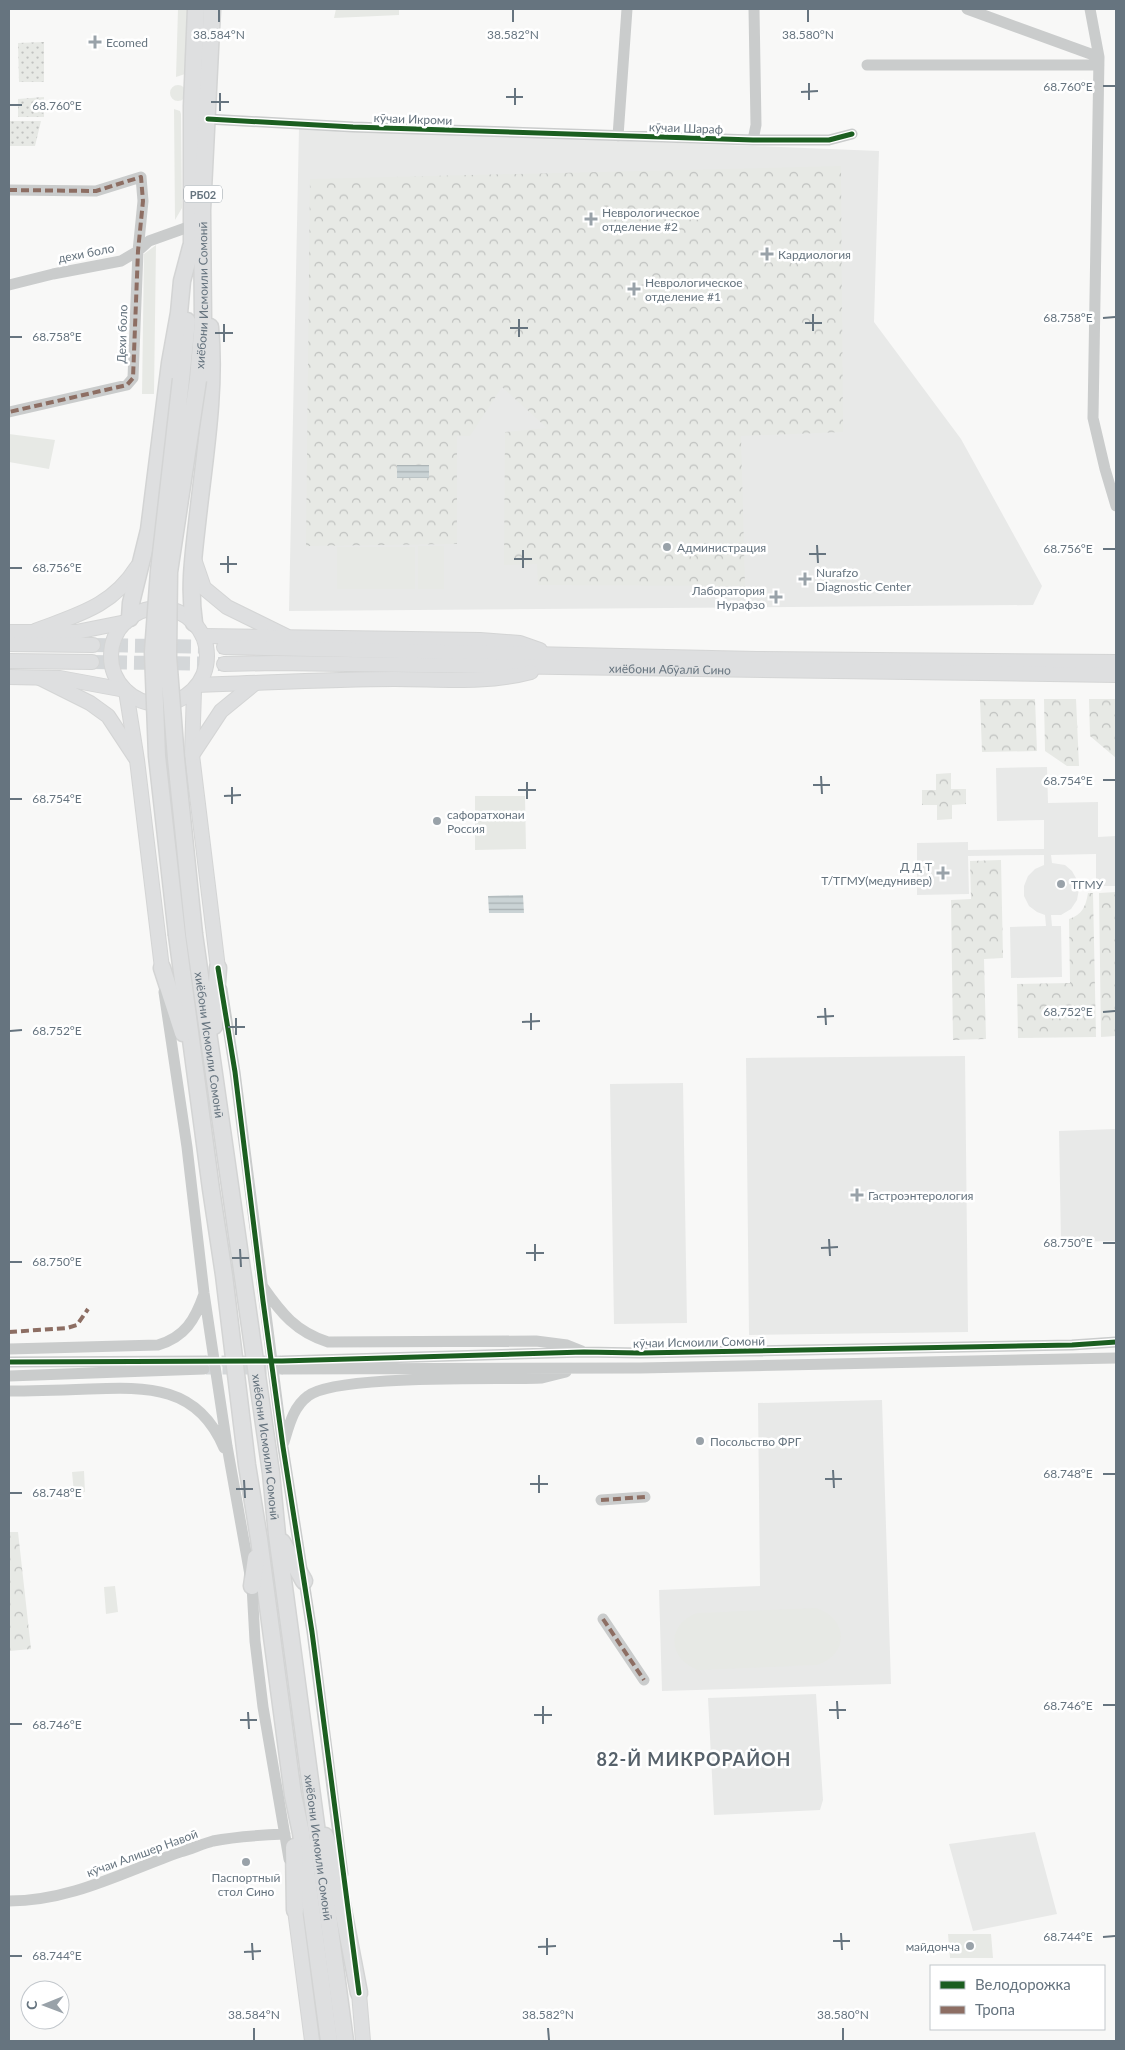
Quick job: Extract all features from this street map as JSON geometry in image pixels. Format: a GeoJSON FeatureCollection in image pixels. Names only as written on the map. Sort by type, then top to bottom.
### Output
{"type":"FeatureCollection","features":[{"type":"Feature","properties":{"kind":"highway","name":"хиёбони Исмоили Сомонӣ"},"geometry":{"type":"LineString","coordinates":[[196,9],[188,315],[158,571],[153,652],[157,756],[177,935],[224,1275],[247,1466],[301,1833],[329,2041]]}},
{"type":"Feature","properties":{"kind":"highway","name":"хиёбони Исмоили Сомонӣ"},"geometry":{"type":"LineString","coordinates":[[212,9],[202,210],[203,321],[198,380],[169,572],[168,656],[176,759],[194,934],[231,1180],[271,1473],[345,2041]]}},
{"type":"Feature","properties":{"kind":"highway","name":"РБ02"},"geometry":{"type":"LineString","coordinates":[[128,620],[148,530],[182,281],[191,247]]}},
{"type":"Feature","properties":{"kind":"highway","name":"РБ02"},"geometry":{"type":"LineString","coordinates":[[198,630],[190,589],[213,356],[203,282]]}},
{"type":"Feature","properties":{"kind":"highway"},"geometry":{"type":"LineString","coordinates":[[162,968],[195,1071]]}},
{"type":"Feature","properties":{"kind":"highway"},"geometry":{"type":"LineString","coordinates":[[212,1061],[218,968]]}},
{"type":"Feature","properties":{"kind":"highway"},"geometry":{"type":"LineString","coordinates":[[278,1535],[304,1581]]}},
{"type":"Feature","properties":{"kind":"highway"},"geometry":{"type":"LineString","coordinates":[[252,1586],[259,1539]]}},
{"type":"Feature","properties":{"kind":"highway"},"geometry":{"type":"LineString","coordinates":[[312,1792],[334,1863],[359,1993]]}},
{"type":"Feature","properties":{"kind":"highway"},"geometry":{"type":"LineString","coordinates":[[294,1795],[295,1910]]}},
{"type":"Feature","properties":{"kind":"main road"},"geometry":{"type":"LineString","coordinates":[[35,632],[78,615],[110,598],[128,581],[143,558]]}},
{"type":"Feature","properties":{"kind":"main road"},"geometry":{"type":"LineString","coordinates":[[193,558],[204,588],[212,595],[227,607],[289,637]]}},
{"type":"Feature","properties":{"kind":"main road"},"geometry":{"type":"LineString","coordinates":[[156,608],[183,614],[198,630],[206,648],[207,661],[204,674],[196,687],[178,700],[160,704],[148,703],[136,699],[125,691],[117,680],[112,668],[113,643],[118,632],[128,620],[142,611],[156,608]]}},
{"type":"Feature","properties":{"kind":"main road"},"geometry":{"type":"LineString","coordinates":[[9,632],[82,631],[128,620]]}},
{"type":"Feature","properties":{"kind":"main road"},"geometry":{"type":"LineString","coordinates":[[198,630],[289,637],[480,640],[520,643],[548,653]]}},
{"type":"Feature","properties":{"kind":"main road"},"geometry":{"type":"LineString","coordinates":[[9,644],[93,645]]}},
{"type":"Feature","properties":{"kind":"main road","name":"хиёбони Абӯалӣ Сино"},"geometry":{"type":"LineString","coordinates":[[224,648],[758,658],[1116,662]]}},
{"type":"Feature","properties":{"kind":"main road"},"geometry":{"type":"LineString","coordinates":[[9,661],[92,662]]}},
{"type":"Feature","properties":{"kind":"main road","name":"хиёбони Абӯалӣ Сино"},"geometry":{"type":"LineString","coordinates":[[224,664],[275,663],[1116,675]]}},
{"type":"Feature","properties":{"kind":"main road"},"geometry":{"type":"LineString","coordinates":[[196,687],[394,679],[477,681],[509,678],[547,668]]}},
{"type":"Feature","properties":{"kind":"main road"},"geometry":{"type":"LineString","coordinates":[[9,677],[84,682],[125,691]]}},
{"type":"Feature","properties":{"kind":"main road"},"geometry":{"type":"LineString","coordinates":[[40,678],[90,703],[108,716],[137,760]]}},
{"type":"Feature","properties":{"kind":"main road"},"geometry":{"type":"LineString","coordinates":[[192,755],[221,711],[254,684]]}},
{"type":"Feature","properties":{"kind":"main road"},"geometry":{"type":"LineString","coordinates":[[196,687],[192,755],[218,968]]}},
{"type":"Feature","properties":{"kind":"main road"},"geometry":{"type":"LineString","coordinates":[[125,691],[137,760],[162,968]]}},
{"type":"Feature","properties":{"kind":"main road"},"geometry":{"type":"LineString","coordinates":[[295,1910],[312,2041]]}},
{"type":"Feature","properties":{"kind":"main road"},"geometry":{"type":"LineString","coordinates":[[359,1993],[363,2041]]}},
{"type":"Feature","properties":{"kind":"street"},"geometry":{"type":"LineString","coordinates":[[618,136],[628,9]]}},
{"type":"Feature","properties":{"kind":"street"},"geometry":{"type":"LineString","coordinates":[[753,140],[756,106],[754,9]]}},
{"type":"Feature","properties":{"kind":"street"},"geometry":{"type":"LineString","coordinates":[[967,9],[1099,61]]}},
{"type":"Feature","properties":{"kind":"street"},"geometry":{"type":"LineString","coordinates":[[1090,9],[1099,61],[1094,418],[1105,469],[1116,506]]}},
{"type":"Feature","properties":{"kind":"street"},"geometry":{"type":"LineString","coordinates":[[867,64],[1099,61]]}},
{"type":"Feature","properties":{"kind":"street","name":"кӯчаи Икроми"},"geometry":{"type":"LineString","coordinates":[[208,119],[353,127],[618,136]]}},
{"type":"Feature","properties":{"kind":"street","name":"кӯчаи Шараф"},"geometry":{"type":"LineString","coordinates":[[618,136],[829,140],[852,134]]}},
{"type":"Feature","properties":{"kind":"street"},"geometry":{"type":"LineString","coordinates":[[9,190],[96,191],[142,177],[143,201],[138,251]]}},
{"type":"Feature","properties":{"kind":"street","name":"дехи боло"},"geometry":{"type":"LineString","coordinates":[[9,285],[53,274],[121,261],[138,251],[149,241],[190,226]]}},
{"type":"Feature","properties":{"kind":"street","name":"Дехи боло"},"geometry":{"type":"LineString","coordinates":[[9,412],[117,388],[127,385],[133,378],[138,251]]}},
{"type":"Feature","properties":{"kind":"street"},"geometry":{"type":"LineString","coordinates":[[162,968],[166,1013],[187,1147],[204,1293],[252,1586],[255,1641],[263,1707],[285,1834],[295,1910]]}},
{"type":"Feature","properties":{"kind":"street"},"geometry":{"type":"LineString","coordinates":[[218,968],[236,1072],[283,1446],[304,1581],[359,1993]]}},
{"type":"Feature","properties":{"kind":"street"},"geometry":{"type":"LineString","coordinates":[[262,1285],[290,1322],[311,1336],[328,1342],[536,1341],[567,1345],[584,1352]]}},
{"type":"Feature","properties":{"kind":"street"},"geometry":{"type":"LineString","coordinates":[[9,1349],[158,1345],[166,1343],[184,1332],[197,1314],[204,1293]]}},
{"type":"Feature","properties":{"kind":"street","name":"кӯчаи Исмоили Сомонӣ"},"geometry":{"type":"LineString","coordinates":[[461,1363],[584,1352],[734,1352],[1072,1345],[1116,1342]]}},
{"type":"Feature","properties":{"kind":"street"},"geometry":{"type":"LineString","coordinates":[[734,1352],[734,1366]]}},
{"type":"Feature","properties":{"kind":"street","name":"кӯчаи Исмоили Сомонӣ"},"geometry":{"type":"LineString","coordinates":[[283,1365],[461,1363],[582,1368],[1116,1358]]}},
{"type":"Feature","properties":{"kind":"street"},"geometry":{"type":"LineString","coordinates":[[9,1362],[66,1361],[205,1365],[9,1376]]}},
{"type":"Feature","properties":{"kind":"street"},"geometry":{"type":"LineString","coordinates":[[283,1446],[292,1418],[307,1396],[315,1391],[370,1382],[542,1378],[582,1368]]}},
{"type":"Feature","properties":{"kind":"street"},"geometry":{"type":"LineString","coordinates":[[9,1391],[130,1388],[157,1390],[178,1397],[199,1410],[221,1442],[231,1466]]}},
{"type":"Feature","properties":{"kind":"street"},"geometry":{"type":"LineString","coordinates":[[601,1500],[645,1497]]}},
{"type":"Feature","properties":{"kind":"street"},"geometry":{"type":"LineString","coordinates":[[603,1619],[644,1680]]}},
{"type":"Feature","properties":{"kind":"street","name":"кӯчаи Алишер Навоӣ"},"geometry":{"type":"LineString","coordinates":[[9,1901],[34,1901],[86,1888],[212,1841],[285,1834]]}},
{"type":"Feature","properties":{"kind":"shaded area"},"geometry":{"type":"Polygon","coordinates":[[[299,128],[879,151],[874,322],[961,439],[1042,586],[1033,605],[289,611],[299,128]]]}},
{"type":"Feature","properties":{"kind":"shaded area"},"geometry":{"type":"Polygon","coordinates":[[[397,465],[429,465],[429,478],[397,478],[397,465]]]}},
{"type":"Feature","properties":{"kind":"shaded area","name":"Д Д Т Т/ТГМУ(медунивер)"},"geometry":{"type":"Polygon","coordinates":[[[1047,767],[1048,803],[1098,802],[1098,837],[1116,836],[1116,886],[1096,886],[1096,854],[1051,855],[1052,863],[1065,865],[1072,871],[1079,889],[1077,900],[1071,909],[1061,915],[1051,915],[1052,926],[1061,926],[1062,977],[1011,978],[1010,927],[1046,926],[1045,915],[1029,906],[1024,896],[1024,886],[1028,876],[1035,869],[1044,865],[1044,855],[968,856],[969,894],[917,895],[917,843],[968,842],[968,850],[1044,849],[1044,820],[997,821],[996,768],[1047,767]]]}},
{"type":"Feature","properties":{"kind":"shaded area"},"geometry":{"type":"Polygon","coordinates":[[[523,895],[524,913],[489,913],[488,896],[523,895]]]}},
{"type":"Feature","properties":{"kind":"shaded area","name":"Гастроэнтерология"},"geometry":{"type":"Polygon","coordinates":[[[965,1056],[968,1332],[749,1335],[746,1058],[965,1056]]]}},
{"type":"Feature","properties":{"kind":"shaded area"},"geometry":{"type":"Polygon","coordinates":[[[683,1083],[687,1323],[614,1324],[610,1084],[683,1083]]]}},
{"type":"Feature","properties":{"kind":"shaded area"},"geometry":{"type":"Polygon","coordinates":[[[1116,1129],[1116,1241],[1061,1242],[1059,1131],[1116,1129]]]}},
{"type":"Feature","properties":{"kind":"shaded area"},"geometry":{"type":"Polygon","coordinates":[[[882,1400],[891,1684],[662,1691],[659,1590],[760,1586],[758,1403],[882,1400]]]}},
{"type":"Feature","properties":{"kind":"shaded area"},"geometry":{"type":"Polygon","coordinates":[[[816,1694],[823,1800],[820,1810],[714,1815],[708,1698],[816,1694]]]}},
{"type":"Feature","properties":{"kind":"shaded area"},"geometry":{"type":"Polygon","coordinates":[[[1035,1832],[1057,1914],[973,1931],[949,1844],[1035,1832]]]}},
{"type":"Feature","properties":{"kind":"green space"},"geometry":{"type":"Polygon","coordinates":[[[178,9],[187,9],[187,13],[185,74],[176,77],[178,9]]]}},
{"type":"Feature","properties":{"kind":"green space"},"geometry":{"type":"Polygon","coordinates":[[[336,9],[399,9],[399,15],[334,18],[336,9]]]}},
{"type":"Feature","properties":{"kind":"green space"},"geometry":{"type":"Polygon","coordinates":[[[44,42],[44,82],[19,82],[18,43],[44,42]]]}},
{"type":"Feature","properties":{"kind":"green space"},"geometry":{"type":"Polygon","coordinates":[[[178,85],[186,93],[178,101],[170,93],[178,85]]]}},
{"type":"Feature","properties":{"kind":"green space"},"geometry":{"type":"Polygon","coordinates":[[[44,97],[44,117],[18,117],[18,99],[44,97]]]}},
{"type":"Feature","properties":{"kind":"green space"},"geometry":{"type":"Polygon","coordinates":[[[174,109],[180,111],[181,114],[182,208],[175,220],[174,109]]]}},
{"type":"Feature","properties":{"kind":"green space"},"geometry":{"type":"Polygon","coordinates":[[[9,121],[41,121],[35,146],[9,146],[9,121]]]}},
{"type":"Feature","properties":{"kind":"green space"},"geometry":{"type":"Polygon","coordinates":[[[841,166],[843,432],[741,436],[745,586],[538,585],[537,564],[504,565],[505,432],[547,428],[502,387],[470,436],[457,436],[457,544],[306,546],[310,179],[841,166]]]}},
{"type":"Feature","properties":{"kind":"green space"},"geometry":{"type":"Polygon","coordinates":[[[156,245],[154,394],[142,394],[144,254],[156,245]]]}},
{"type":"Feature","properties":{"kind":"green space"},"geometry":{"type":"Polygon","coordinates":[[[9,434],[55,440],[49,469],[9,462],[9,434]]]}},
{"type":"Feature","properties":{"kind":"green space"},"geometry":{"type":"Polygon","coordinates":[[[418,546],[444,546],[444,589],[418,589],[418,546]]]}},
{"type":"Feature","properties":{"kind":"green space"},"geometry":{"type":"Polygon","coordinates":[[[337,547],[415,547],[415,589],[337,589],[337,547]]]}},
{"type":"Feature","properties":{"kind":"green space"},"geometry":{"type":"Polygon","coordinates":[[[980,699],[1035,699],[1037,751],[982,752],[980,699]]]}},
{"type":"Feature","properties":{"kind":"green space"},"geometry":{"type":"Polygon","coordinates":[[[1044,699],[1076,699],[1079,766],[1067,766],[1045,751],[1044,699]]]}},
{"type":"Feature","properties":{"kind":"green space"},"geometry":{"type":"Polygon","coordinates":[[[1089,699],[1116,699],[1116,758],[1090,736],[1089,699]]]}},
{"type":"Feature","properties":{"kind":"green space"},"geometry":{"type":"Polygon","coordinates":[[[951,773],[951,789],[966,789],[966,804],[952,805],[952,819],[937,820],[937,805],[922,805],[922,790],[936,790],[936,774],[951,773]]]}},
{"type":"Feature","properties":{"kind":"green space"},"geometry":{"type":"Polygon","coordinates":[[[475,796],[525,796],[526,849],[475,850],[475,796]]]}},
{"type":"Feature","properties":{"kind":"green space"},"geometry":{"type":"Polygon","coordinates":[[[1001,860],[1003,958],[984,959],[986,1039],[953,1040],[951,900],[971,899],[970,861],[1001,860]]]}},
{"type":"Feature","properties":{"kind":"green space"},"geometry":{"type":"Polygon","coordinates":[[[1116,892],[1116,1036],[1101,1037],[1099,893],[1116,892]]]}},
{"type":"Feature","properties":{"kind":"green space"},"geometry":{"type":"Polygon","coordinates":[[[1088,893],[1093,893],[1096,1037],[1018,1038],[1017,984],[1070,983],[1069,919],[1083,909],[1088,893]]]}},
{"type":"Feature","properties":{"kind":"green space"},"geometry":{"type":"Polygon","coordinates":[[[84,1471],[85,1492],[74,1493],[72,1472],[84,1471]]]}},
{"type":"Feature","properties":{"kind":"green space"},"geometry":{"type":"Polygon","coordinates":[[[9,1532],[18,1532],[31,1649],[9,1651],[9,1532]]]}},
{"type":"Feature","properties":{"kind":"green space"},"geometry":{"type":"Polygon","coordinates":[[[115,1586],[118,1612],[106,1614],[104,1587],[115,1586]]]}},
{"type":"Feature","properties":{"kind":"green space"},"geometry":{"type":"Polygon","coordinates":[[[816,1608],[827,1613],[834,1620],[841,1636],[840,1645],[835,1653],[828,1660],[817,1665],[698,1670],[680,1658],[676,1650],[674,1642],[680,1625],[687,1618],[697,1613],[816,1608]]]}},
{"type":"Feature","properties":{"kind":"green space","name":"майдонча"},"geometry":{"type":"Polygon","coordinates":[[[948,1934],[991,1934],[993,1958],[950,1958],[948,1934]]]}},
{"type":"Feature","properties":{"kind":"tunnel"},"geometry":{"type":"LineString","coordinates":[[93,645],[224,647]]}},
{"type":"Feature","properties":{"kind":"tunnel"},"geometry":{"type":"LineString","coordinates":[[92,662],[224,664]]}},
{"type":"Feature","properties":{"kind":"tunnel"},"geometry":{"type":"LineString","coordinates":[[205,1361],[281,1361]]}},
{"type":"Feature","properties":{"kind":"tunnel"},"geometry":{"type":"LineString","coordinates":[[206,1369],[283,1369]]}},
{"type":"Feature","properties":{"kind":"marked path"},"geometry":{"type":"LineString","coordinates":[[9,190],[96,191],[141,177],[143,201],[138,251],[133,378],[127,385],[9,412]]}},
{"type":"Feature","properties":{"kind":"marked path"},"geometry":{"type":"LineString","coordinates":[[9,1332],[67,1328],[77,1325],[88,1309]]}},
{"type":"Feature","properties":{"kind":"marked path"},"geometry":{"type":"LineString","coordinates":[[601,1500],[645,1497]]}},
{"type":"Feature","properties":{"kind":"marked path"},"geometry":{"type":"LineString","coordinates":[[603,1619],[644,1680]]}},
{"type":"Feature","properties":{"kind":"cycle path"},"geometry":{"type":"LineString","coordinates":[[208,119],[353,127],[753,140],[829,140],[852,134]]}},
{"type":"Feature","properties":{"kind":"cycle path"},"geometry":{"type":"LineString","coordinates":[[218,968],[235,1072],[263,1301],[283,1447],[312,1632],[359,1993]]}},
{"type":"Feature","properties":{"kind":"cycle path"},"geometry":{"type":"LineString","coordinates":[[9,1362],[282,1361],[584,1352],[640,1353],[1072,1345],[1116,1342]]}},
{"type":"Feature","properties":{"kind":"place","name":"Ecomed"},"geometry":{"type":"Point","coordinates":[95,42]}},
{"type":"Feature","properties":{"kind":"place","name":"Неврологическое отделение #2"},"geometry":{"type":"Point","coordinates":[591,219]}},
{"type":"Feature","properties":{"kind":"place","name":"Кардиология"},"geometry":{"type":"Point","coordinates":[767,254]}},
{"type":"Feature","properties":{"kind":"place","name":"Неврологическое отделение #1"},"geometry":{"type":"Point","coordinates":[634,289]}},
{"type":"Feature","properties":{"kind":"place","name":"Администрация"},"geometry":{"type":"Point","coordinates":[667,547]}},
{"type":"Feature","properties":{"kind":"place","name":"Nurafzo Diagnostic Center"},"geometry":{"type":"Point","coordinates":[805,579]}},
{"type":"Feature","properties":{"kind":"place","name":"Лаборатория Нурафзо"},"geometry":{"type":"Point","coordinates":[776,597]}},
{"type":"Feature","properties":{"kind":"place","name":"сафоратхонаи Россия"},"geometry":{"type":"Point","coordinates":[437,821]}},
{"type":"Feature","properties":{"kind":"place","name":"Д Д Т Т/ТГМУ(медунивер)"},"geometry":{"type":"Point","coordinates":[943,873]}},
{"type":"Feature","properties":{"kind":"place","name":"ТГМУ"},"geometry":{"type":"Point","coordinates":[1061,884]}},
{"type":"Feature","properties":{"kind":"place","name":"Гастроэнтерология"},"geometry":{"type":"Point","coordinates":[857,1195]}},
{"type":"Feature","properties":{"kind":"place","name":"Посольство ФРГ"},"geometry":{"type":"Point","coordinates":[700,1441]}},
{"type":"Feature","properties":{"kind":"place","name":"Паспортный стол Сино"},"geometry":{"type":"Point","coordinates":[246,1862]}},
{"type":"Feature","properties":{"kind":"place","name":"майдонча"},"geometry":{"type":"Point","coordinates":[970,1946]}},
{"type":"Feature","properties":{"kind":"district","name":"82-Й МИКРОРАЙОН"},"geometry":{"type":"Point","coordinates":[694,1759]}}]}
